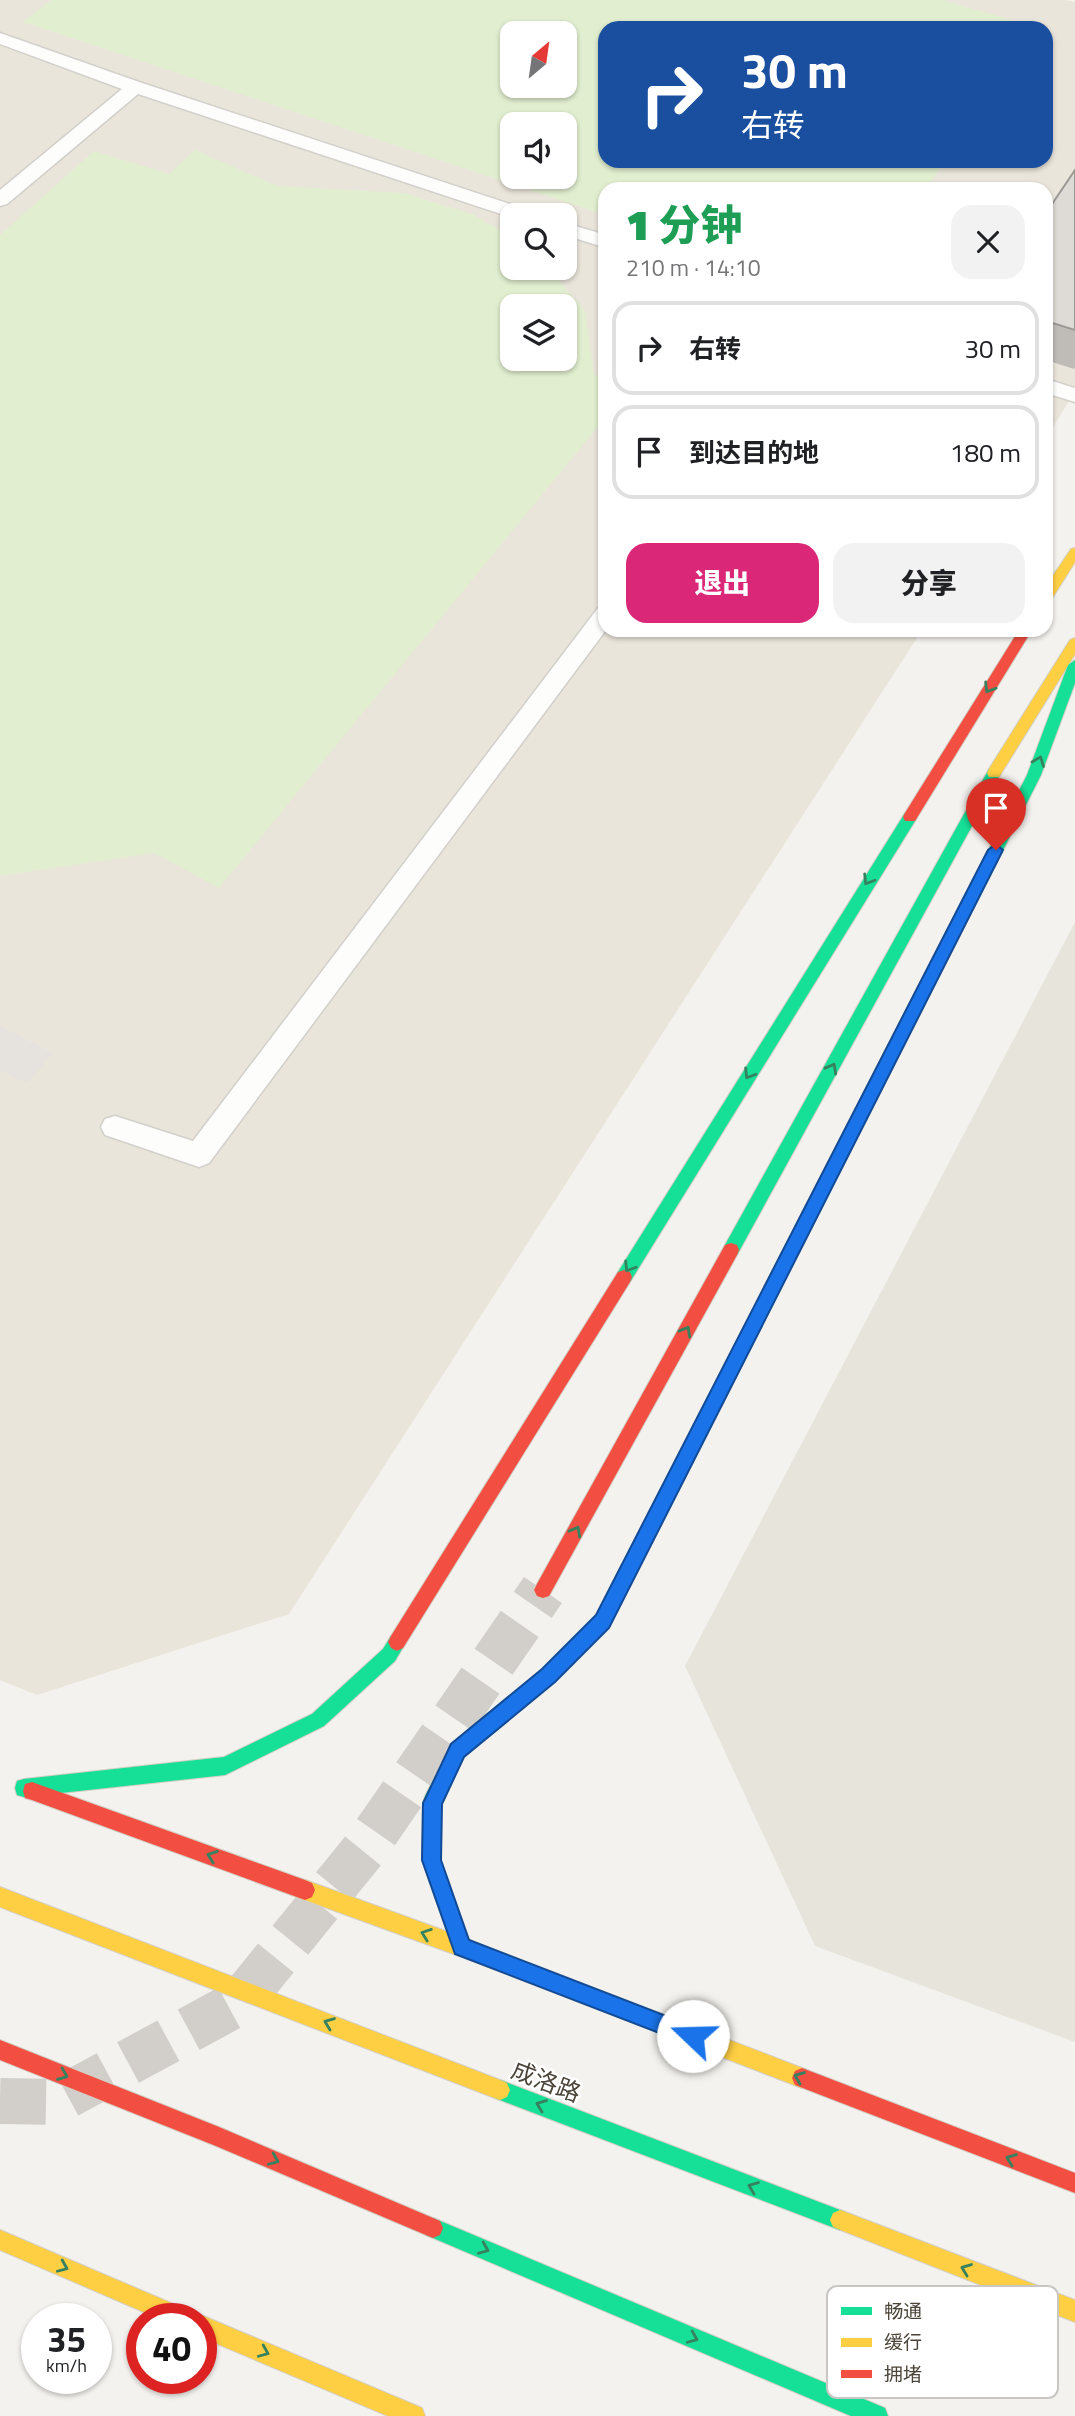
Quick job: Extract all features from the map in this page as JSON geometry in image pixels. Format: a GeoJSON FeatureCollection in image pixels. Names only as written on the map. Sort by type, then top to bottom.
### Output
{"type":"FeatureCollection","features":[{"type":"Feature","properties":{"kind":"main road"},"geometry":{"type":"LineString","coordinates":[[1053,586],[1075,552]]}},
{"type":"Feature","properties":{"kind":"main road"},"geometry":{"type":"LineString","coordinates":[[1022,637],[389,1655],[318,1720],[225,1766],[18,1786],[462,1947],[1075,2183]]}},
{"type":"Feature","properties":{"kind":"main road"},"geometry":{"type":"LineString","coordinates":[[543,1590],[1000,762],[1075,643]]}},
{"type":"Feature","properties":{"kind":"main road"},"geometry":{"type":"LineString","coordinates":[[462,1947],[431,1860],[432,1803],[458,1750],[549,1675],[602,1622],[1034,775],[1075,665]]}},
{"type":"Feature","properties":{"kind":"main road","name":"成洛路"},"geometry":{"type":"LineString","coordinates":[[0,1896],[1010,2286]]}},
{"type":"Feature","properties":{"kind":"main road"},"geometry":{"type":"LineString","coordinates":[[0,2050],[219,2137],[827,2395]]}},
{"type":"Feature","properties":{"kind":"main road"},"geometry":{"type":"LineString","coordinates":[[0,2240],[148,2303]]}},
{"type":"Feature","properties":{"kind":"main road","name":"成洛路"},"geometry":{"type":"LineString","coordinates":[[1058,2304],[1075,2311]]}},
{"type":"Feature","properties":{"kind":"main road"},"geometry":{"type":"LineString","coordinates":[[217,2333],[414,2416]]}},
{"type":"Feature","properties":{"kind":"main road"},"geometry":{"type":"LineString","coordinates":[[835,2398],[877,2416]]}},
{"type":"Feature","properties":{"kind":"lane"},"geometry":{"type":"LineString","coordinates":[[0,38],[135,87],[500,207]]}},
{"type":"Feature","properties":{"kind":"lane"},"geometry":{"type":"LineString","coordinates":[[0,200],[135,87]]}},
{"type":"Feature","properties":{"kind":"lane"},"geometry":{"type":"LineString","coordinates":[[577,233],[598,239]]}},
{"type":"Feature","properties":{"kind":"lane"},"geometry":{"type":"LineString","coordinates":[[1053,388],[1075,395]]}},
{"type":"Feature","properties":{"kind":"lane"},"geometry":{"type":"LineString","coordinates":[[115,1127],[199,1155],[598,625]]}},
{"type":"Feature","properties":{"kind":"shaded area"},"geometry":{"type":"Polygon","coordinates":[[[0,0],[1075,2],[1075,392],[1053,427],[1053,182],[598,182],[598,637],[917,637],[289,1614],[37,1695],[0,1680],[0,0]]]}},
{"type":"Feature","properties":{"kind":"shaded area"},"geometry":{"type":"Polygon","coordinates":[[[1075,922],[1075,2042],[815,1946],[685,1666],[1075,922]]]}},
{"type":"Feature","properties":{"kind":"shaded area"},"geometry":{"type":"Polygon","coordinates":[[[0,1026],[53,1053],[27,1083],[0,1070],[0,1026]]]}},
{"type":"Feature","properties":{"kind":"green space"},"geometry":{"type":"Polygon","coordinates":[[[51,0],[942,0],[1016,21],[598,21],[598,168],[941,168],[930,182],[598,182],[598,213],[577,206],[577,203],[569,203],[527,189],[577,189],[577,112],[500,112],[500,180],[23,22],[51,0]]]}},
{"type":"Feature","properties":{"kind":"green space"},"geometry":{"type":"Polygon","coordinates":[[[195,150],[277,186],[405,193],[474,215],[500,230],[500,280],[558,280],[570,294],[500,294],[500,371],[577,371],[577,302],[585,311],[594,374],[598,376],[598,427],[219,888],[154,853],[0,876],[0,235],[94,151],[169,174],[195,150]]]}},
{"type":"Feature","properties":{"kind":"building"},"geometry":{"type":"Polygon","coordinates":[[[1075,170],[1075,330],[1053,323],[1053,203],[1075,170]]]}},
{"type":"Feature","properties":{"kind":"tunnel"},"geometry":{"type":"LineString","coordinates":[[0,2101],[55,2102],[240,2002],[363,1851],[543,1590]]}},
{"type":"Feature","properties":{"kind":"traffic: fast"},"geometry":{"type":"LineString","coordinates":[[833,1169],[1034,775],[1075,665]]}},
{"type":"Feature","properties":{"kind":"traffic: fast"},"geometry":{"type":"LineString","coordinates":[[731,1250],[994,773]]}},
{"type":"Feature","properties":{"kind":"traffic: fast"},"geometry":{"type":"LineString","coordinates":[[624,1277],[910,817]]}},
{"type":"Feature","properties":{"kind":"traffic: fast"},"geometry":{"type":"LineString","coordinates":[[462,1947],[431,1860],[432,1803],[458,1750],[549,1675],[602,1622],[707,1417]]}},
{"type":"Feature","properties":{"kind":"traffic: fast"},"geometry":{"type":"LineString","coordinates":[[24,1788],[225,1766],[318,1720],[389,1655],[397,1642]]}},
{"type":"Feature","properties":{"kind":"traffic: fast"},"geometry":{"type":"LineString","coordinates":[[500,2090],[840,2220]]}},
{"type":"Feature","properties":{"kind":"traffic: fast"},"geometry":{"type":"LineString","coordinates":[[433,2228],[827,2395]]}},
{"type":"Feature","properties":{"kind":"traffic: fast"},"geometry":{"type":"LineString","coordinates":[[834,2398],[877,2416]]}},
{"type":"Feature","properties":{"kind":"traffic: slow"},"geometry":{"type":"LineString","coordinates":[[1053,586],[1075,552]]}},
{"type":"Feature","properties":{"kind":"traffic: slow"},"geometry":{"type":"LineString","coordinates":[[994,773],[1075,643]]}},
{"type":"Feature","properties":{"kind":"traffic: slow"},"geometry":{"type":"LineString","coordinates":[[305,1890],[462,1947],[802,2078]]}},
{"type":"Feature","properties":{"kind":"traffic: slow"},"geometry":{"type":"LineString","coordinates":[[0,1897],[500,2090]]}},
{"type":"Feature","properties":{"kind":"traffic: slow"},"geometry":{"type":"LineString","coordinates":[[840,2220],[1010,2286]]}},
{"type":"Feature","properties":{"kind":"traffic: slow"},"geometry":{"type":"LineString","coordinates":[[0,2240],[148,2303]]}},
{"type":"Feature","properties":{"kind":"traffic: slow"},"geometry":{"type":"LineString","coordinates":[[1058,2304],[1075,2311]]}},
{"type":"Feature","properties":{"kind":"traffic: slow"},"geometry":{"type":"LineString","coordinates":[[217,2333],[414,2416]]}},
{"type":"Feature","properties":{"kind":"traffic: jam"},"geometry":{"type":"LineString","coordinates":[[910,817],[1022,637]]}},
{"type":"Feature","properties":{"kind":"traffic: jam"},"geometry":{"type":"LineString","coordinates":[[707,1417],[833,1169]]}},
{"type":"Feature","properties":{"kind":"traffic: jam"},"geometry":{"type":"LineString","coordinates":[[543,1590],[731,1250]]}},
{"type":"Feature","properties":{"kind":"traffic: jam"},"geometry":{"type":"LineString","coordinates":[[397,1642],[624,1277]]}},
{"type":"Feature","properties":{"kind":"traffic: jam"},"geometry":{"type":"LineString","coordinates":[[32,1791],[305,1890]]}},
{"type":"Feature","properties":{"kind":"traffic: jam"},"geometry":{"type":"LineString","coordinates":[[0,2050],[219,2137],[433,2228]]}},
{"type":"Feature","properties":{"kind":"traffic: jam"},"geometry":{"type":"LineString","coordinates":[[802,2078],[1075,2183]]}},
{"type":"Feature","properties":{"kind":"route"},"geometry":{"type":"LineString","coordinates":[[693,2036],[462,1947],[431,1860],[432,1803],[458,1750],[549,1675],[602,1622],[996,850]]}}]}
